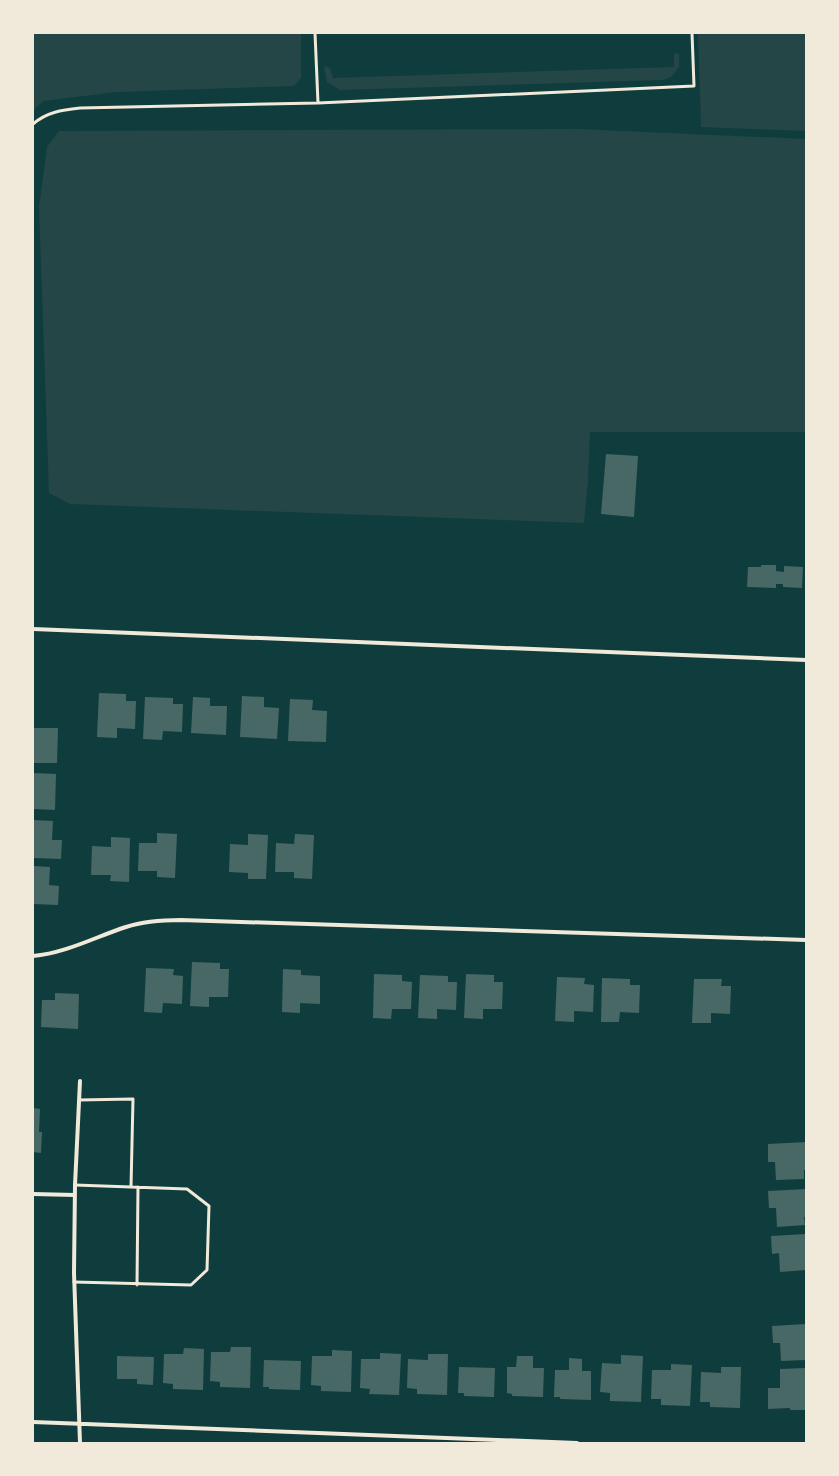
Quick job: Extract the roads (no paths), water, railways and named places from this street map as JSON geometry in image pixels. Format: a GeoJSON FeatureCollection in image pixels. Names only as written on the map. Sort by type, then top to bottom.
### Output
{"type":"FeatureCollection","features":[{"type":"Feature","properties":{"kind":"street"},"geometry":{"type":"LineString","coordinates":[[33,629],[806,660]]}},
{"type":"Feature","properties":{"kind":"street"},"geometry":{"type":"LineString","coordinates":[[33,956],[68,949],[128,926],[152,922],[181,920],[806,940]]}},
{"type":"Feature","properties":{"kind":"street"},"geometry":{"type":"LineString","coordinates":[[80,1081],[75,1185],[74,1282],[80,1443]]}},
{"type":"Feature","properties":{"kind":"street"},"geometry":{"type":"LineString","coordinates":[[33,1194],[75,1195]]}},
{"type":"Feature","properties":{"kind":"street"},"geometry":{"type":"LineString","coordinates":[[33,1422],[577,1443]]}},
{"type":"Feature","properties":{"kind":"lane"},"geometry":{"type":"LineString","coordinates":[[315,33],[318,103]]}},
{"type":"Feature","properties":{"kind":"lane"},"geometry":{"type":"LineString","coordinates":[[33,124],[47,114],[62,110],[80,108],[318,103],[694,86],[692,33]]}},
{"type":"Feature","properties":{"kind":"lane"},"geometry":{"type":"LineString","coordinates":[[79,1100],[133,1099],[131,1187]]}},
{"type":"Feature","properties":{"kind":"lane"},"geometry":{"type":"LineString","coordinates":[[74,1282],[191,1285],[207,1270],[209,1206],[187,1189],[75,1185]]}},
{"type":"Feature","properties":{"kind":"lane"},"geometry":{"type":"LineString","coordinates":[[137,1284],[138,1187]]}}]}
